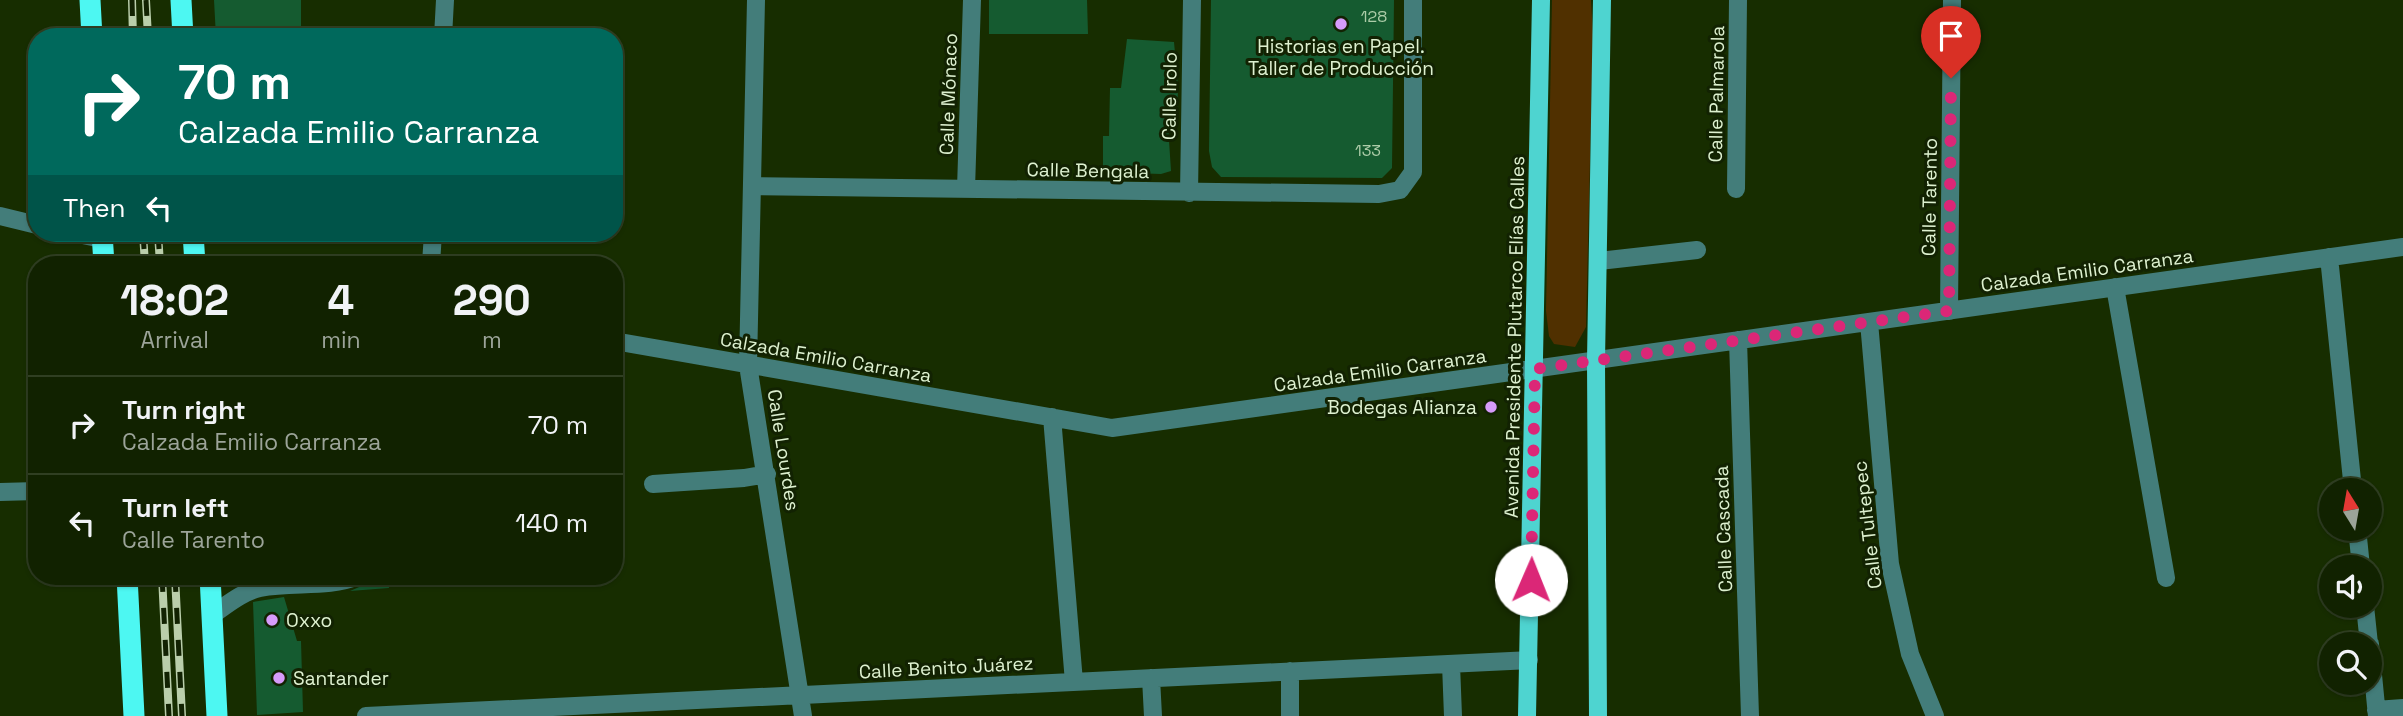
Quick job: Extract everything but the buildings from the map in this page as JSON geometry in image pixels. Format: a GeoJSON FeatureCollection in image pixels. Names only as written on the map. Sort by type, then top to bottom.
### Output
{"type":"FeatureCollection","features":[{"type":"Feature","properties":{"kind":"highway"},"geometry":{"type":"LineString","coordinates":[[90,0],[92,28]]}},
{"type":"Feature","properties":{"kind":"highway"},"geometry":{"type":"LineString","coordinates":[[181,0],[183,28]]}},
{"type":"Feature","properties":{"kind":"highway"},"geometry":{"type":"LineString","coordinates":[[127,585],[134,716]]}},
{"type":"Feature","properties":{"kind":"highway"},"geometry":{"type":"LineString","coordinates":[[210,585],[217,716]]}},
{"type":"Feature","properties":{"kind":"main road","name":"Avenida Presidente Plutarco Elías Calles"},"geometry":{"type":"LineString","coordinates":[[1527,716],[1541,0]]}},
{"type":"Feature","properties":{"kind":"main road"},"geometry":{"type":"LineString","coordinates":[[1598,716],[1596,361],[1602,0]]}},
{"type":"Feature","properties":{"kind":"street"},"geometry":{"type":"LineString","coordinates":[[443,28],[445,0]]}},
{"type":"Feature","properties":{"kind":"street","name":"Calle Lourdes"},"geometry":{"type":"LineString","coordinates":[[755,0],[748,365],[803,716]]}},
{"type":"Feature","properties":{"kind":"street","name":"Calle Mónaco"},"geometry":{"type":"LineString","coordinates":[[966,190],[972,0]]}},
{"type":"Feature","properties":{"kind":"street","name":"Calle Irolo"},"geometry":{"type":"LineString","coordinates":[[1189,193],[1192,0]]}},
{"type":"Feature","properties":{"kind":"street","name":"Calle Bengala"},"geometry":{"type":"LineString","coordinates":[[752,186],[1189,193],[1379,194],[1400,190],[1412,172],[1413,0]]}},
{"type":"Feature","properties":{"kind":"street","name":"Calle Palmarola"},"geometry":{"type":"LineString","coordinates":[[1736,189],[1738,0]]}},
{"type":"Feature","properties":{"kind":"street","name":"Calle Tarento"},"geometry":{"type":"LineString","coordinates":[[1949,311],[1952,0]]}},
{"type":"Feature","properties":{"kind":"street"},"geometry":{"type":"LineString","coordinates":[[0,216],[28,223]]}},
{"type":"Feature","properties":{"kind":"street","name":"Calzada Emilio Carranza"},"geometry":{"type":"LineString","coordinates":[[623,343],[1112,428],[2403,247]]}},
{"type":"Feature","properties":{"kind":"street"},"geometry":{"type":"LineString","coordinates":[[1599,261],[1697,250]]}},
{"type":"Feature","properties":{"kind":"street"},"geometry":{"type":"LineString","coordinates":[[2329,257],[2352,478]]}},
{"type":"Feature","properties":{"kind":"street"},"geometry":{"type":"LineString","coordinates":[[2115,287],[2166,578]]}},
{"type":"Feature","properties":{"kind":"street","name":"Calle Tultepec"},"geometry":{"type":"LineString","coordinates":[[1868,322],[1890,564],[1910,654],[1935,716]]}},
{"type":"Feature","properties":{"kind":"street","name":"Calle Cascada"},"geometry":{"type":"LineString","coordinates":[[1738,340],[1750,716]]}},
{"type":"Feature","properties":{"kind":"street"},"geometry":{"type":"LineString","coordinates":[[1052,417],[1074,682]]}},
{"type":"Feature","properties":{"kind":"street"},"geometry":{"type":"LineString","coordinates":[[653,484],[767,474]]}},
{"type":"Feature","properties":{"kind":"street"},"geometry":{"type":"LineString","coordinates":[[0,492],[28,491]]}},
{"type":"Feature","properties":{"kind":"street"},"geometry":{"type":"LineString","coordinates":[[212,615],[245,593],[260,588],[302,585]]}},
{"type":"Feature","properties":{"kind":"street","name":"Calle Benito Juárez"},"geometry":{"type":"LineString","coordinates":[[366,716],[622,710],[800,695],[1529,660]]}},
{"type":"Feature","properties":{"kind":"street"},"geometry":{"type":"LineString","coordinates":[[1451,664],[1453,716]]}},
{"type":"Feature","properties":{"kind":"street"},"geometry":{"type":"LineString","coordinates":[[1290,671],[1290,716]]}},
{"type":"Feature","properties":{"kind":"street"},"geometry":{"type":"LineString","coordinates":[[1151,678],[1153,716]]}},
{"type":"Feature","properties":{"kind":"street"},"geometry":{"type":"LineString","coordinates":[[2375,695],[2377,713],[2403,708]]}},
{"type":"Feature","properties":{"kind":"shaded area"},"geometry":{"type":"Polygon","coordinates":[[[1552,0],[1591,0],[1593,34],[1586,327],[1575,347],[1554,344],[1549,336],[1546,311],[1552,0]]]}},
{"type":"Feature","properties":{"kind":"railway"},"geometry":{"type":"LineString","coordinates":[[132,0],[133,28]]}},
{"type":"Feature","properties":{"kind":"railway"},"geometry":{"type":"LineString","coordinates":[[146,0],[148,28]]}},
{"type":"Feature","properties":{"kind":"railway"},"geometry":{"type":"LineString","coordinates":[[144,242],[144,256]]}},
{"type":"Feature","properties":{"kind":"railway"},"geometry":{"type":"LineString","coordinates":[[159,242],[159,256]]}},
{"type":"Feature","properties":{"kind":"railway"},"geometry":{"type":"LineString","coordinates":[[162,585],[169,716]]}},
{"type":"Feature","properties":{"kind":"railway"},"geometry":{"type":"LineString","coordinates":[[175,585],[182,716]]}},
{"type":"Feature","properties":{"kind":"place","name":"Historias en Papel. Taller de Producción"},"geometry":{"type":"Point","coordinates":[1341,24]}},
{"type":"Feature","properties":{"kind":"place","name":"Bodegas Alianza"},"geometry":{"type":"Point","coordinates":[1491,407]}},
{"type":"Feature","properties":{"kind":"place","name":"Oxxo"},"geometry":{"type":"Point","coordinates":[272,620]}},
{"type":"Feature","properties":{"kind":"place","name":"Santander"},"geometry":{"type":"Point","coordinates":[279,678]}},
{"type":"Feature","properties":{"kind":"route"},"geometry":{"type":"LineString","coordinates":[[1531,580],[1535,369],[1949,311],[1951,78]]}}]}
